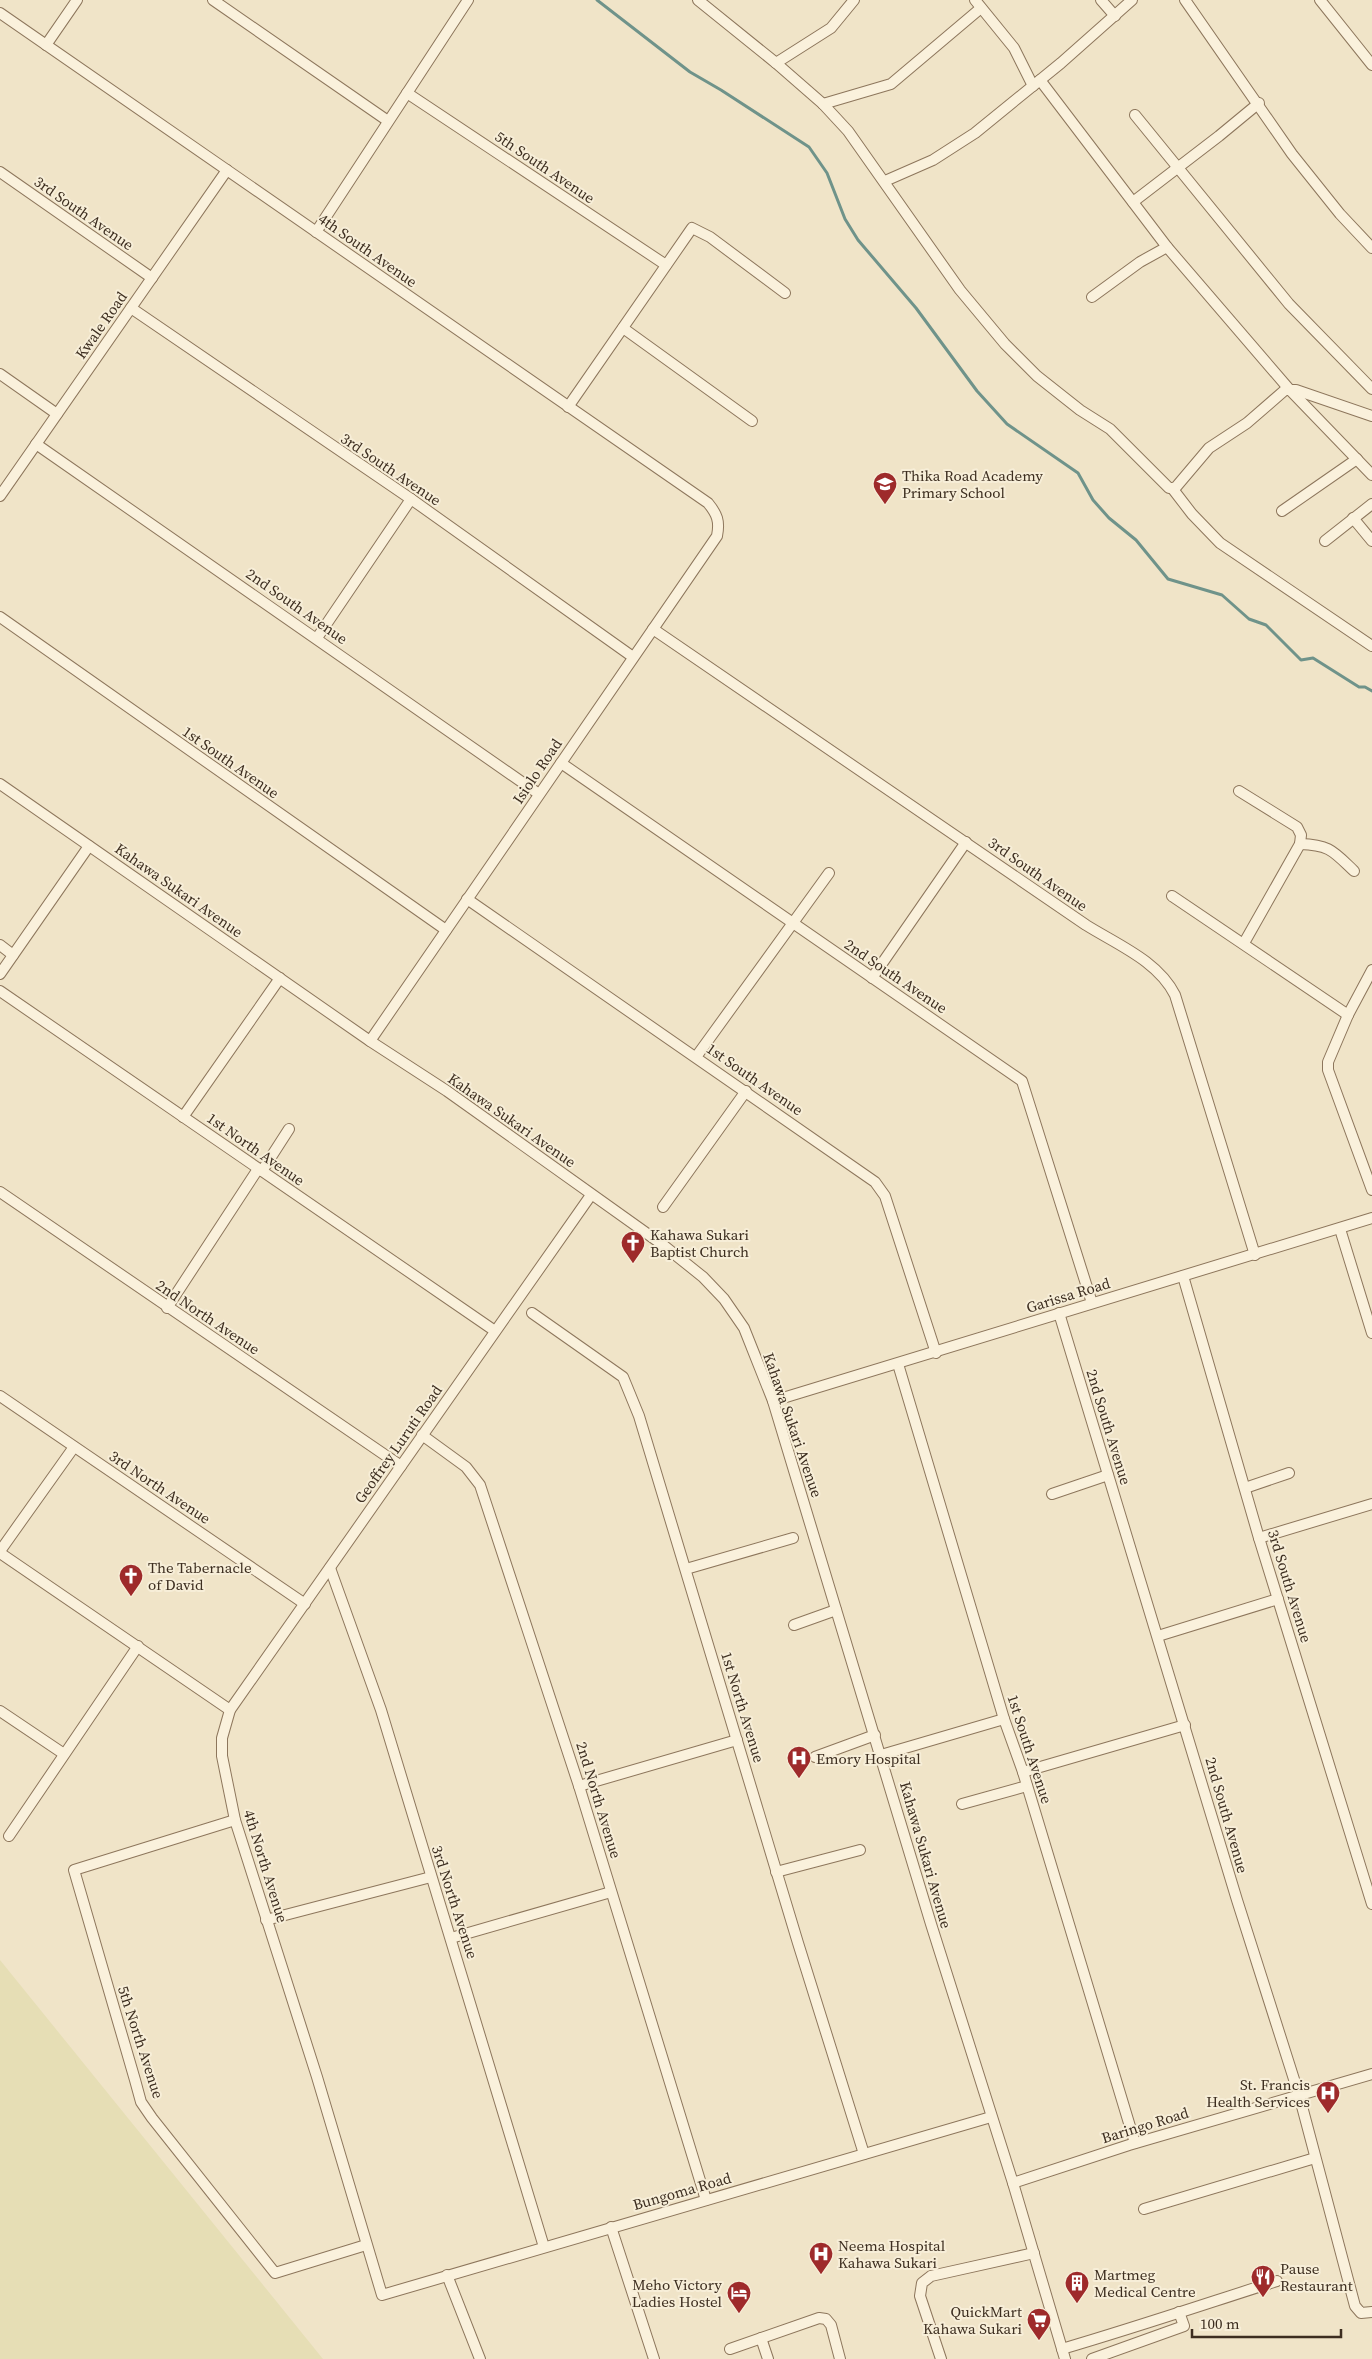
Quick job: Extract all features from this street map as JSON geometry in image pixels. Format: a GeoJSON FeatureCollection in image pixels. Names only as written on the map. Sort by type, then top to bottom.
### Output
{"type":"FeatureCollection","features":[{"type":"Feature","properties":{"kind":"street"},"geometry":{"type":"LineString","coordinates":[[46,45],[77,0]]}},
{"type":"Feature","properties":{"kind":"street"},"geometry":{"type":"LineString","coordinates":[[213,0],[388,121]]}},
{"type":"Feature","properties":{"kind":"street"},"geometry":{"type":"LineString","coordinates":[[316,232],[468,0]]}},
{"type":"Feature","properties":{"kind":"street"},"geometry":{"type":"LineString","coordinates":[[698,0],[823,104],[848,131],[960,290],[1005,344],[1037,376],[1080,410],[1110,429],[1169,488],[1172,488],[1192,514],[1220,543],[1372,646]]}},
{"type":"Feature","properties":{"kind":"street"},"geometry":{"type":"LineString","coordinates":[[776,63],[831,28],[854,0]]}},
{"type":"Feature","properties":{"kind":"street"},"geometry":{"type":"LineString","coordinates":[[1101,0],[1115,16]]}},
{"type":"Feature","properties":{"kind":"street"},"geometry":{"type":"LineString","coordinates":[[885,181],[933,160],[962,142],[1037,83],[1132,0]]}},
{"type":"Feature","properties":{"kind":"street"},"geometry":{"type":"LineString","coordinates":[[1186,0],[1311,179],[1372,248]]}},
{"type":"Feature","properties":{"kind":"street"},"geometry":{"type":"LineString","coordinates":[[1320,0],[1372,65]]}},
{"type":"Feature","properties":{"kind":"street"},"geometry":{"type":"LineString","coordinates":[[823,104],[891,84],[978,4],[1014,48],[1037,83],[1167,247],[1289,389],[1372,475]]}},
{"type":"Feature","properties":{"kind":"street","name":"4th South Avenue"},"geometry":{"type":"LineString","coordinates":[[0,13],[708,503],[717,514]]}},
{"type":"Feature","properties":{"kind":"street","name":"5th South Avenue"},"geometry":{"type":"LineString","coordinates":[[407,93],[666,265]]}},
{"type":"Feature","properties":{"kind":"street"},"geometry":{"type":"LineString","coordinates":[[1133,202],[1258,103]]}},
{"type":"Feature","properties":{"kind":"street"},"geometry":{"type":"LineString","coordinates":[[1135,115],[1289,304],[1372,390]]}},
{"type":"Feature","properties":{"kind":"street","name":"Kwale Road"},"geometry":{"type":"LineString","coordinates":[[0,496],[227,170]]}},
{"type":"Feature","properties":{"kind":"street","name":"3rd South Avenue"},"geometry":{"type":"LineString","coordinates":[[0,172],[152,278]]}},
{"type":"Feature","properties":{"kind":"street"},"geometry":{"type":"LineString","coordinates":[[568,407],[692,228],[710,237],[784,294]]}},
{"type":"Feature","properties":{"kind":"street"},"geometry":{"type":"LineString","coordinates":[[1092,298],[1140,262],[1167,247]]}},
{"type":"Feature","properties":{"kind":"street","name":"3rd South Avenue"},"geometry":{"type":"LineString","coordinates":[[131,308],[411,499],[633,657]]}},
{"type":"Feature","properties":{"kind":"street"},"geometry":{"type":"LineString","coordinates":[[623,328],[752,421]]}},
{"type":"Feature","properties":{"kind":"street"},"geometry":{"type":"LineString","coordinates":[[0,374],[57,414]]}},
{"type":"Feature","properties":{"kind":"street"},"geometry":{"type":"LineString","coordinates":[[1172,488],[1176,487],[1209,448],[1247,423],[1289,389]]}},
{"type":"Feature","properties":{"kind":"street"},"geometry":{"type":"LineString","coordinates":[[1289,389],[1372,416]]}},
{"type":"Feature","properties":{"kind":"street","name":"2nd South Avenue"},"geometry":{"type":"LineString","coordinates":[[36,444],[539,794]]}},
{"type":"Feature","properties":{"kind":"street"},"geometry":{"type":"LineString","coordinates":[[1282,511],[1357,459]]}},
{"type":"Feature","properties":{"kind":"street"},"geometry":{"type":"LineString","coordinates":[[317,638],[411,499]]}},
{"type":"Feature","properties":{"kind":"street"},"geometry":{"type":"LineString","coordinates":[[1325,541],[1372,504]]}},
{"type":"Feature","properties":{"kind":"street","name":"Isiolo Road"},"geometry":{"type":"LineString","coordinates":[[370,1041],[717,536],[719,526],[717,514]]}},
{"type":"Feature","properties":{"kind":"street"},"geometry":{"type":"LineString","coordinates":[[1354,518],[1372,541]]}},
{"type":"Feature","properties":{"kind":"street","name":"1st South Avenue"},"geometry":{"type":"LineString","coordinates":[[0,617],[446,930]]}},
{"type":"Feature","properties":{"kind":"street","name":"3rd South Avenue"},"geometry":{"type":"LineString","coordinates":[[653,629],[1086,925],[1154,968],[1168,980],[1175,995],[1255,1255]]}},
{"type":"Feature","properties":{"kind":"street","name":"2nd South Avenue"},"geometry":{"type":"LineString","coordinates":[[561,763],[1022,1081],[1092,1303]]}},
{"type":"Feature","properties":{"kind":"street","name":"Kahawa Sukari Avenue"},"geometry":{"type":"LineString","coordinates":[[0,784],[370,1041],[447,1091],[664,1245],[703,1277],[724,1299],[744,1328],[773,1401],[933,1932],[1013,2182],[1061,2356]]}},
{"type":"Feature","properties":{"kind":"street"},"geometry":{"type":"LineString","coordinates":[[1239,792],[1297,827],[1301,836],[1300,844],[1244,943]]}},
{"type":"Feature","properties":{"kind":"street"},"geometry":{"type":"LineString","coordinates":[[872,978],[966,842]]}},
{"type":"Feature","properties":{"kind":"street"},"geometry":{"type":"LineString","coordinates":[[1300,844],[1320,845],[1334,852],[1354,871]]}},
{"type":"Feature","properties":{"kind":"street"},"geometry":{"type":"LineString","coordinates":[[0,974],[89,846]]}},
{"type":"Feature","properties":{"kind":"street"},"geometry":{"type":"LineString","coordinates":[[696,1057],[794,924],[829,873]]}},
{"type":"Feature","properties":{"kind":"street"},"geometry":{"type":"LineString","coordinates":[[1172,896],[1348,1015]]}},
{"type":"Feature","properties":{"kind":"street","name":"1st South Avenue"},"geometry":{"type":"LineString","coordinates":[[467,899],[746,1091],[881,1187],[936,1353]]}},
{"type":"Feature","properties":{"kind":"street"},"geometry":{"type":"LineString","coordinates":[[0,945],[13,955]]}},
{"type":"Feature","properties":{"kind":"street"},"geometry":{"type":"LineString","coordinates":[[1372,970],[1330,1053],[1328,1070],[1372,1190]]}},
{"type":"Feature","properties":{"kind":"street"},"geometry":{"type":"LineString","coordinates":[[183,1117],[280,978]]}},
{"type":"Feature","properties":{"kind":"street","name":"1st North Avenue"},"geometry":{"type":"LineString","coordinates":[[0,991],[496,1331]]}},
{"type":"Feature","properties":{"kind":"street"},"geometry":{"type":"LineString","coordinates":[[663,1207],[746,1091]]}},
{"type":"Feature","properties":{"kind":"street"},"geometry":{"type":"LineString","coordinates":[[167,1308],[289,1129]]}},
{"type":"Feature","properties":{"kind":"street","name":"2nd North Avenue"},"geometry":{"type":"LineString","coordinates":[[0,1192],[167,1308],[401,1466]]}},
{"type":"Feature","properties":{"kind":"street","name":"Geoffrey Luruti Road"},"geometry":{"type":"LineString","coordinates":[[230,1710],[591,1195]]}},
{"type":"Feature","properties":{"kind":"street","name":"Garissa Road"},"geometry":{"type":"LineString","coordinates":[[773,1401],[936,1353],[1092,1303],[1340,1230],[1372,1218]]}},
{"type":"Feature","properties":{"kind":"street"},"geometry":{"type":"LineString","coordinates":[[1340,1230],[1372,1333]]}},
{"type":"Feature","properties":{"kind":"street","name":"3rd South Avenue"},"geometry":{"type":"LineString","coordinates":[[1182,1276],[1259,1538],[1372,1904]]}},
{"type":"Feature","properties":{"kind":"street","name":"1st North Avenue"},"geometry":{"type":"LineString","coordinates":[[516,1302],[623,1377],[639,1416],[776,1872],[864,2154]]}},
{"type":"Feature","properties":{"kind":"street","name":"2nd South Avenue"},"geometry":{"type":"LineString","coordinates":[[1059,1313],[1237,1900],[1299,2094],[1355,2306],[1361,2313],[1372,2312]]}},
{"type":"Feature","properties":{"kind":"street","name":"1st South Avenue"},"geometry":{"type":"LineString","coordinates":[[898,1364],[1004,1719],[1023,1772],[1135,2143]]}},
{"type":"Feature","properties":{"kind":"street","name":"3rd North Avenue"},"geometry":{"type":"LineString","coordinates":[[0,1396],[304,1604]]}},
{"type":"Feature","properties":{"kind":"street","name":"2nd North Avenue"},"geometry":{"type":"LineString","coordinates":[[422,1435],[466,1467],[480,1486],[579,1786],[706,2200]]}},
{"type":"Feature","properties":{"kind":"street"},"geometry":{"type":"LineString","coordinates":[[74,1447],[0,1552],[230,1710]]}},
{"type":"Feature","properties":{"kind":"street"},"geometry":{"type":"LineString","coordinates":[[1245,1488],[1289,1473]]}},
{"type":"Feature","properties":{"kind":"street"},"geometry":{"type":"LineString","coordinates":[[1052,1494],[1108,1475]]}},
{"type":"Feature","properties":{"kind":"street"},"geometry":{"type":"LineString","coordinates":[[1259,1538],[1372,1504]]}},
{"type":"Feature","properties":{"kind":"street"},"geometry":{"type":"LineString","coordinates":[[686,1569],[793,1538]]}},
{"type":"Feature","properties":{"kind":"street","name":"3rd North Avenue"},"geometry":{"type":"LineString","coordinates":[[330,1568],[381,1710],[544,2247]]}},
{"type":"Feature","properties":{"kind":"street"},"geometry":{"type":"LineString","coordinates":[[1158,1636],[1278,1599]]}},
{"type":"Feature","properties":{"kind":"street"},"geometry":{"type":"LineString","coordinates":[[794,1625],[836,1610]]}},
{"type":"Feature","properties":{"kind":"street"},"geometry":{"type":"LineString","coordinates":[[9,1836],[138,1646]]}},
{"type":"Feature","properties":{"kind":"street","name":"4th North Avenue"},"geometry":{"type":"LineString","coordinates":[[230,1710],[222,1738],[222,1756],[235,1820],[317,2077],[382,2295]]}},
{"type":"Feature","properties":{"kind":"street"},"geometry":{"type":"LineString","coordinates":[[0,1711],[64,1754]]}},
{"type":"Feature","properties":{"kind":"street"},"geometry":{"type":"LineString","coordinates":[[881,1755],[1004,1719]]}},
{"type":"Feature","properties":{"kind":"street"},"geometry":{"type":"LineString","coordinates":[[1023,1772],[1185,1725]]}},
{"type":"Feature","properties":{"kind":"street"},"geometry":{"type":"LineString","coordinates":[[815,1757],[875,1735]]}},
{"type":"Feature","properties":{"kind":"street"},"geometry":{"type":"LineString","coordinates":[[579,1786],[737,1740]]}},
{"type":"Feature","properties":{"kind":"street"},"geometry":{"type":"LineString","coordinates":[[962,1804],[1027,1786]]}},
{"type":"Feature","properties":{"kind":"street","name":"5th North Avenue"},"geometry":{"type":"LineString","coordinates":[[235,1820],[74,1870],[141,2102],[275,2273],[366,2245]]}},
{"type":"Feature","properties":{"kind":"street"},"geometry":{"type":"LineString","coordinates":[[776,1872],[860,1850]]}},
{"type":"Feature","properties":{"kind":"street"},"geometry":{"type":"LineString","coordinates":[[266,1920],[431,1876]]}},
{"type":"Feature","properties":{"kind":"street"},"geometry":{"type":"LineString","coordinates":[[451,1938],[611,1892]]}},
{"type":"Feature","properties":{"kind":"street","name":"Baringo Road"},"geometry":{"type":"LineString","coordinates":[[1013,2182],[1135,2143],[1372,2074]]}},
{"type":"Feature","properties":{"kind":"street","name":"Bungoma Road"},"geometry":{"type":"LineString","coordinates":[[382,2295],[991,2117]]}},
{"type":"Feature","properties":{"kind":"street"},"geometry":{"type":"LineString","coordinates":[[1144,2210],[1315,2158]]}},
{"type":"Feature","properties":{"kind":"street"},"geometry":{"type":"LineString","coordinates":[[611,2228],[654,2359]]}},
{"type":"Feature","properties":{"kind":"street"},"geometry":{"type":"LineString","coordinates":[[941,2359],[920,2296],[922,2283],[931,2276],[1034,2253]]}},
{"type":"Feature","properties":{"kind":"street"},"geometry":{"type":"LineString","coordinates":[[447,2275],[480,2359]]}},
{"type":"Feature","properties":{"kind":"street"},"geometry":{"type":"LineString","coordinates":[[1061,2356],[1179,2312],[1277,2281]]}},
{"type":"Feature","properties":{"kind":"street"},"geometry":{"type":"LineString","coordinates":[[1092,2359],[1184,2326],[1179,2312]]}},
{"type":"Feature","properties":{"kind":"street"},"geometry":{"type":"LineString","coordinates":[[730,2349],[819,2318],[826,2319],[831,2325],[840,2359]]}},
{"type":"Feature","properties":{"kind":"street"},"geometry":{"type":"LineString","coordinates":[[760,2338],[768,2359]]}},
{"type":"Feature","properties":{"kind":"shaded area"},"geometry":{"type":"Polygon","coordinates":[[[0,1960],[323,2359],[0,2359],[0,1960]]]}},
{"type":"Feature","properties":{"kind":"waterway"},"geometry":{"type":"LineString","coordinates":[[597,0],[690,72],[809,147],[827,173],[845,219],[858,240],[916,308],[977,391],[1007,424],[1078,473],[1093,500],[1109,518],[1136,540],[1168,579],[1222,595],[1249,619],[1266,625],[1301,660],[1313,658],[1359,687],[1365,687],[1372,691]]}},
{"type":"Feature","properties":{"kind":"place","name":"Thika Road Academy Primary School"},"geometry":{"type":"Point","coordinates":[885,505]}},
{"type":"Feature","properties":{"kind":"place","name":"Kahawa Sukari Baptist Church"},"geometry":{"type":"Point","coordinates":[633,1264]}},
{"type":"Feature","properties":{"kind":"place","name":"The Tabernacle of David"},"geometry":{"type":"Point","coordinates":[131,1597]}},
{"type":"Feature","properties":{"kind":"place","name":"Emory Hospital"},"geometry":{"type":"Point","coordinates":[799,1779]}},
{"type":"Feature","properties":{"kind":"place","name":"St. Francis Health Services"},"geometry":{"type":"Point","coordinates":[1328,2114]}},
{"type":"Feature","properties":{"kind":"place","name":"Neema Hospital Kahawa Sukari"},"geometry":{"type":"Point","coordinates":[821,2275]}},
{"type":"Feature","properties":{"kind":"place","name":"Pause Restaurant"},"geometry":{"type":"Point","coordinates":[1263,2298]}},
{"type":"Feature","properties":{"kind":"place","name":"Martmeg Medical Centre"},"geometry":{"type":"Point","coordinates":[1077,2304]}},
{"type":"Feature","properties":{"kind":"place","name":"Meho Victory Ladies Hostel"},"geometry":{"type":"Point","coordinates":[739,2314]}},
{"type":"Feature","properties":{"kind":"place","name":"QuickMart Kahawa Sukari"},"geometry":{"type":"Point","coordinates":[1039,2341]}}]}
